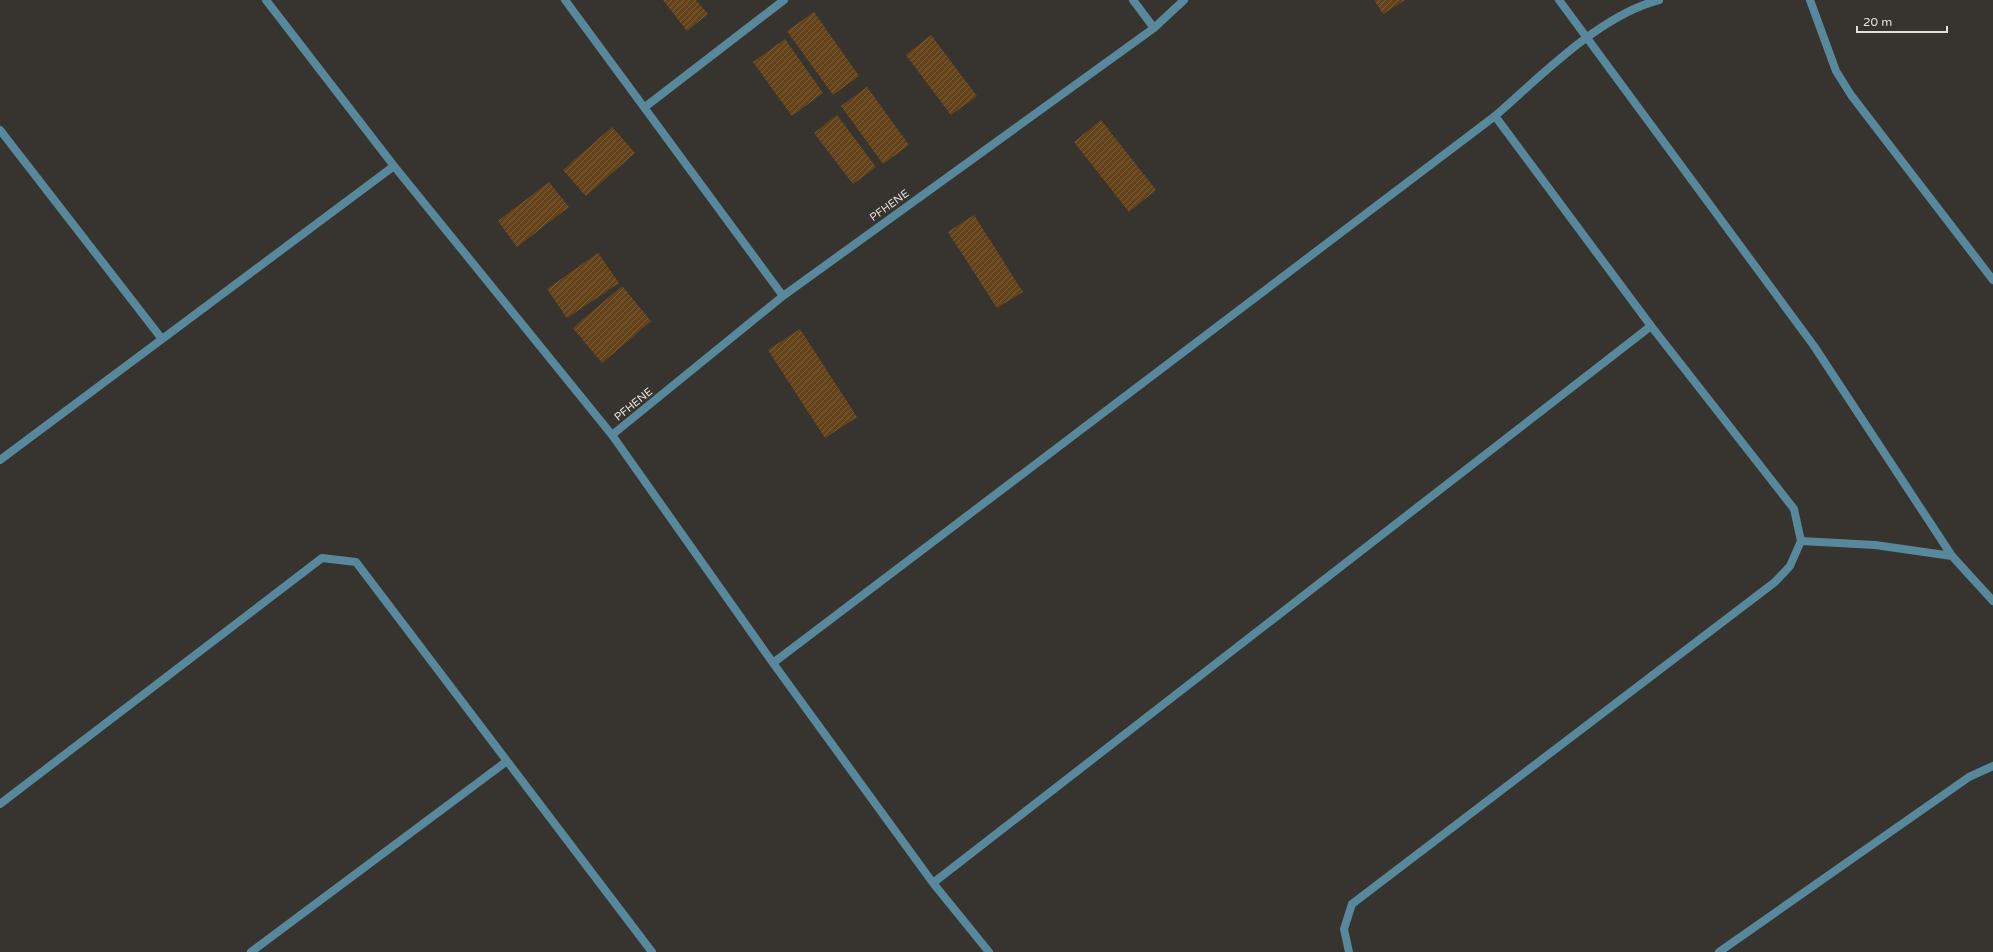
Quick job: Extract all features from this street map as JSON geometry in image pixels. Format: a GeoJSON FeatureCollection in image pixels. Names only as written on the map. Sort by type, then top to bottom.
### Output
{"type":"FeatureCollection","features":[{"type":"Feature","properties":{"kind":"street"},"geometry":{"type":"LineString","coordinates":[[266,0],[394,166],[612,434],[773,663],[933,883],[989,952]]}},
{"type":"Feature","properties":{"kind":"street"},"geometry":{"type":"LineString","coordinates":[[565,0],[783,296]]}},
{"type":"Feature","properties":{"kind":"street"},"geometry":{"type":"LineString","coordinates":[[645,108],[784,0]]}},
{"type":"Feature","properties":{"kind":"street"},"geometry":{"type":"LineString","coordinates":[[1133,0],[1154,28]]}},
{"type":"Feature","properties":{"kind":"street","name":"PFHENE"},"geometry":{"type":"LineString","coordinates":[[612,434],[783,296],[1154,28],[1184,0]]}},
{"type":"Feature","properties":{"kind":"street"},"geometry":{"type":"LineString","coordinates":[[1559,0],[1814,346],[1952,556],[1993,601]]}},
{"type":"Feature","properties":{"kind":"street"},"geometry":{"type":"LineString","coordinates":[[773,663],[1495,116],[1585,37],[1643,4],[1659,0]]}},
{"type":"Feature","properties":{"kind":"street"},"geometry":{"type":"LineString","coordinates":[[1810,0],[1836,72],[1851,95],[1993,280]]}},
{"type":"Feature","properties":{"kind":"street"},"geometry":{"type":"LineString","coordinates":[[1349,952],[1344,928],[1352,904],[1775,582],[1790,566],[1800,541],[1794,509],[1652,326],[1495,116]]}},
{"type":"Feature","properties":{"kind":"street"},"geometry":{"type":"LineString","coordinates":[[0,130],[162,339]]}},
{"type":"Feature","properties":{"kind":"street"},"geometry":{"type":"LineString","coordinates":[[0,460],[394,166]]}},
{"type":"Feature","properties":{"kind":"street"},"geometry":{"type":"LineString","coordinates":[[933,883],[1652,326]]}},
{"type":"Feature","properties":{"kind":"street"},"geometry":{"type":"LineString","coordinates":[[1800,541],[1876,545],[1952,556]]}},
{"type":"Feature","properties":{"kind":"street"},"geometry":{"type":"LineString","coordinates":[[0,804],[322,558],[356,562],[652,952]]}},
{"type":"Feature","properties":{"kind":"street"},"geometry":{"type":"LineString","coordinates":[[251,952],[507,761]]}},
{"type":"Feature","properties":{"kind":"street"},"geometry":{"type":"LineString","coordinates":[[1719,952],[1969,777],[1993,766]]}},
{"type":"Feature","properties":{"kind":"building"},"geometry":{"type":"Polygon","coordinates":[[[663,0],[696,0],[708,14],[687,31],[663,0]]]}},
{"type":"Feature","properties":{"kind":"building"},"geometry":{"type":"Polygon","coordinates":[[[1374,0],[1405,0],[1383,14],[1374,0]]]}},
{"type":"Feature","properties":{"kind":"building"},"geometry":{"type":"Polygon","coordinates":[[[814,12],[859,76],[833,95],[787,31],[814,12]]]}},
{"type":"Feature","properties":{"kind":"building"},"geometry":{"type":"Polygon","coordinates":[[[931,35],[977,96],[951,115],[906,55],[931,35]]]}},
{"type":"Feature","properties":{"kind":"building"},"geometry":{"type":"Polygon","coordinates":[[[785,39],[823,93],[792,116],[753,62],[785,39]]]}},
{"type":"Feature","properties":{"kind":"building"},"geometry":{"type":"Polygon","coordinates":[[[867,87],[909,145],[883,164],[841,106],[867,87]]]}},
{"type":"Feature","properties":{"kind":"building"},"geometry":{"type":"Polygon","coordinates":[[[837,115],[876,167],[853,184],[814,133],[837,115]]]}},
{"type":"Feature","properties":{"kind":"building"},"geometry":{"type":"Polygon","coordinates":[[[1101,120],[1156,190],[1129,212],[1074,142],[1101,120]]]}},
{"type":"Feature","properties":{"kind":"building"},"geometry":{"type":"Polygon","coordinates":[[[612,127],[635,153],[586,196],[563,170],[612,127]]]}},
{"type":"Feature","properties":{"kind":"building"},"geometry":{"type":"Polygon","coordinates":[[[549,182],[569,207],[517,247],[498,221],[549,182]]]}},
{"type":"Feature","properties":{"kind":"building"},"geometry":{"type":"Polygon","coordinates":[[[974,215],[1023,292],[997,308],[948,232],[974,215]]]}},
{"type":"Feature","properties":{"kind":"building"},"geometry":{"type":"Polygon","coordinates":[[[598,253],[619,283],[567,318],[547,289],[598,253]]]}},
{"type":"Feature","properties":{"kind":"building"},"geometry":{"type":"Polygon","coordinates":[[[622,286],[651,321],[602,363],[573,328],[622,286]]]}},
{"type":"Feature","properties":{"kind":"building"},"geometry":{"type":"Polygon","coordinates":[[[800,329],[857,417],[825,438],[768,350],[800,329]]]}}]}
